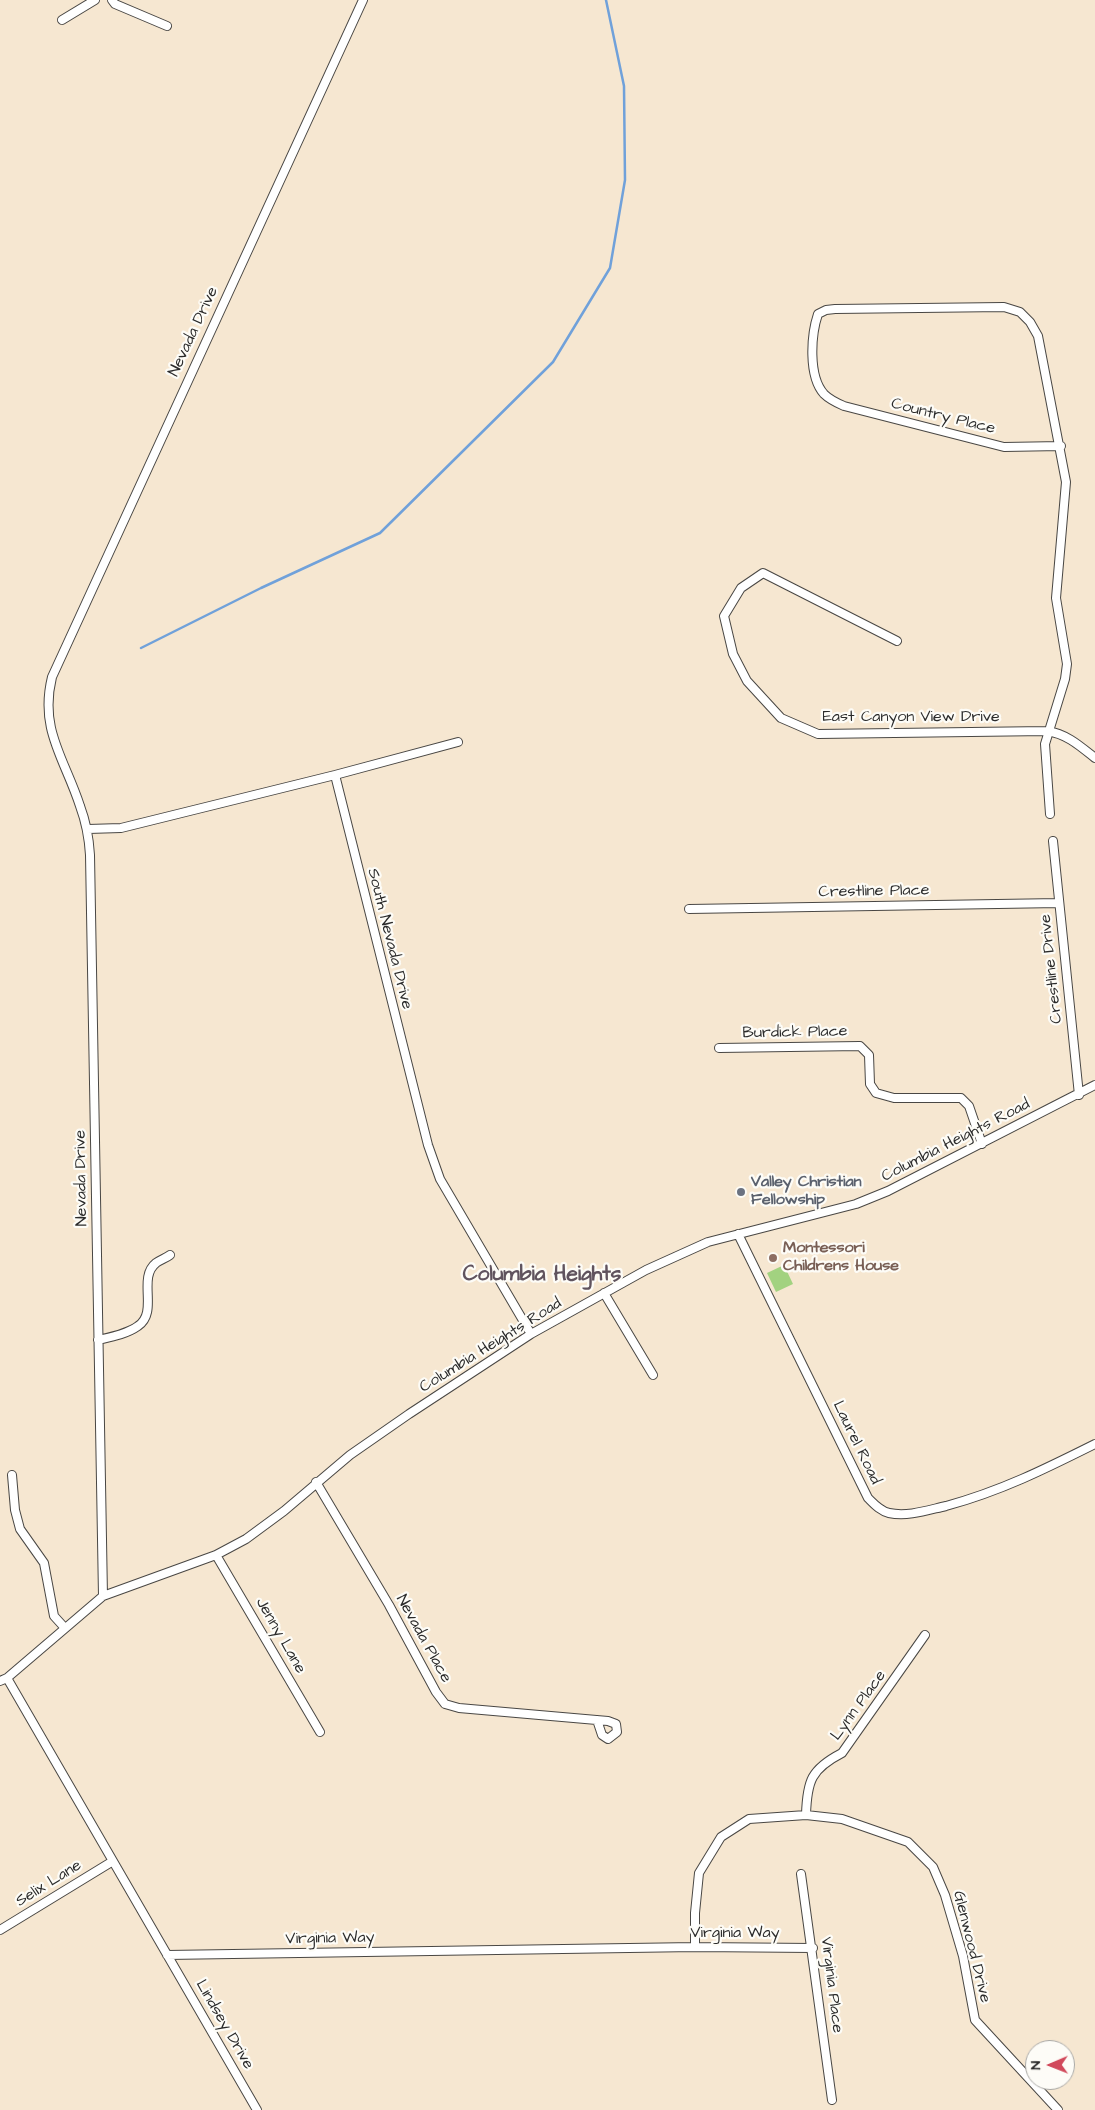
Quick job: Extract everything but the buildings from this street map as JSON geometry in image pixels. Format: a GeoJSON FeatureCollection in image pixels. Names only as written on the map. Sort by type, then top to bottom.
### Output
{"type":"FeatureCollection","features":[{"type":"Feature","properties":{"kind":"street"},"geometry":{"type":"LineString","coordinates":[[62,20],[95,0]]}},
{"type":"Feature","properties":{"kind":"street"},"geometry":{"type":"LineString","coordinates":[[112,0],[115,4],[167,26]]}},
{"type":"Feature","properties":{"kind":"street","name":"Nevada Drive"},"geometry":{"type":"LineString","coordinates":[[103,1596],[90,855],[88,829],[80,804],[52,738],[48,717],[48,694],[52,677],[363,0]]}},
{"type":"Feature","properties":{"kind":"street","name":"Country Place"},"geometry":{"type":"LineString","coordinates":[[1004,307],[1020,312],[1030,322],[1038,336],[1051,413],[1060,446],[1004,447],[844,406],[824,393],[816,380],[813,362],[815,323],[818,314],[826,310],[1004,307]]}},
{"type":"Feature","properties":{"kind":"street"},"geometry":{"type":"LineString","coordinates":[[1050,814],[1045,755],[1047,731],[1065,678],[1067,664],[1057,618],[1056,598],[1066,482],[1060,446]]}},
{"type":"Feature","properties":{"kind":"street","name":"East Canyon View Drive"},"geometry":{"type":"LineString","coordinates":[[897,641],[763,573],[742,588],[724,616],[733,654],[747,681],[780,718],[818,734],[1047,731],[1059,733],[1072,740],[1095,758]]}},
{"type":"Feature","properties":{"kind":"street"},"geometry":{"type":"LineString","coordinates":[[88,829],[121,828],[458,742]]}},
{"type":"Feature","properties":{"kind":"street","name":"South Nevada Drive"},"geometry":{"type":"LineString","coordinates":[[334,775],[428,1145],[440,1180],[531,1334]]}},
{"type":"Feature","properties":{"kind":"street","name":"Crestline Drive"},"geometry":{"type":"LineString","coordinates":[[1052,841],[1079,1095]]}},
{"type":"Feature","properties":{"kind":"street","name":"Crestline Place"},"geometry":{"type":"LineString","coordinates":[[689,909],[1059,904]]}},
{"type":"Feature","properties":{"kind":"street","name":"Burdick Place"},"geometry":{"type":"LineString","coordinates":[[719,1048],[860,1046],[869,1055],[870,1084],[876,1094],[894,1098],[961,1098],[969,1106],[982,1144]]}},
{"type":"Feature","properties":{"kind":"street","name":"Columbia Heights Road"},"geometry":{"type":"LineString","coordinates":[[3,1680],[103,1596],[216,1555],[246,1538],[284,1511],[316,1482],[402,1419],[531,1334],[604,1293],[687,1250],[738,1234],[856,1204],[888,1191],[1079,1095],[1095,1085]]}},
{"type":"Feature","properties":{"kind":"street","name":"Laurel Road"},"geometry":{"type":"LineString","coordinates":[[738,1234],[868,1498],[877,1507],[888,1513],[903,1514],[958,1503],[1010,1486],[1095,1444]]}},
{"type":"Feature","properties":{"kind":"street"},"geometry":{"type":"LineString","coordinates":[[98,1340],[131,1330],[139,1326],[147,1317],[149,1275],[155,1263],[170,1256]]}},
{"type":"Feature","properties":{"kind":"street"},"geometry":{"type":"LineString","coordinates":[[604,1293],[653,1375]]}},
{"type":"Feature","properties":{"kind":"street"},"geometry":{"type":"LineString","coordinates":[[12,1475],[15,1510],[20,1529],[44,1563],[52,1610],[64,1627]]}},
{"type":"Feature","properties":{"kind":"street","name":"Nevada Place"},"geometry":{"type":"LineString","coordinates":[[316,1482],[436,1692],[445,1704],[459,1708],[597,1720]]}},
{"type":"Feature","properties":{"kind":"street","name":"Jenny Lane"},"geometry":{"type":"LineString","coordinates":[[216,1555],[320,1732]]}},
{"type":"Feature","properties":{"kind":"street","name":"Lynn Place"},"geometry":{"type":"LineString","coordinates":[[806,1815],[807,1793],[813,1776],[824,1762],[842,1753],[848,1746],[925,1635]]}},
{"type":"Feature","properties":{"kind":"street"},"geometry":{"type":"LineString","coordinates":[[3,1680],[113,1861],[167,1955]]}},
{"type":"Feature","properties":{"kind":"street","name":"Glenwood Drive"},"geometry":{"type":"LineString","coordinates":[[695,1947],[695,1913],[699,1873],[721,1837],[749,1819],[806,1815],[842,1819],[908,1842],[933,1867],[945,1895],[963,1956],[975,2020],[1058,2110]]}},
{"type":"Feature","properties":{"kind":"street","name":"Selix Lane"},"geometry":{"type":"LineString","coordinates":[[0,1930],[113,1861]]}},
{"type":"Feature","properties":{"kind":"street","name":"Virginia Place"},"geometry":{"type":"LineString","coordinates":[[801,1874],[813,1948],[832,2100]]}},
{"type":"Feature","properties":{"kind":"street","name":"Virginia Way"},"geometry":{"type":"LineString","coordinates":[[167,1955],[695,1947],[813,1948]]}},
{"type":"Feature","properties":{"kind":"street","name":"Lindsey Drive"},"geometry":{"type":"LineString","coordinates":[[167,1955],[257,2110]]}},
{"type":"Feature","properties":{"kind":"green space"},"geometry":{"type":"Polygon","coordinates":[[[784,1265],[793,1284],[776,1292],[767,1273],[784,1265]]]}},
{"type":"Feature","properties":{"kind":"waterway"},"geometry":{"type":"LineString","coordinates":[[141,648],[261,588],[380,533],[553,362],[610,268],[625,180],[624,86],[606,0]]}},
{"type":"Feature","properties":{"kind":"place","name":"Valley Christian Fellowship"},"geometry":{"type":"Point","coordinates":[741,1192]}},
{"type":"Feature","properties":{"kind":"place","name":"Montessori Childrens House"},"geometry":{"type":"Point","coordinates":[773,1258]}},
{"type":"Feature","properties":{"kind":"district","name":"Columbia Heights"},"geometry":{"type":"Point","coordinates":[542,1276]}}]}
